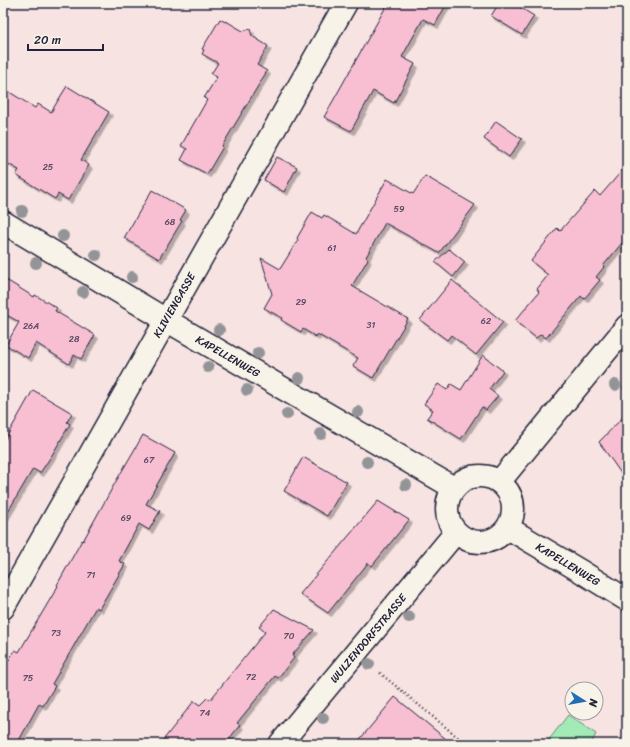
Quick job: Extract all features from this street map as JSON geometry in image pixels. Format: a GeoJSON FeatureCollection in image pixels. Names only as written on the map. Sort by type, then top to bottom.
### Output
{"type":"FeatureCollection","features":[{"type":"Feature","properties":{"kind":"street","name":"KLIVIENGASSE"},"geometry":{"type":"LineString","coordinates":[[3,608],[346,3]]}},
{"type":"Feature","properties":{"kind":"street","name":"KAPELLENWEG"},"geometry":{"type":"LineString","coordinates":[[3,222],[166,320],[454,488]]}},
{"type":"Feature","properties":{"kind":"street"},"geometry":{"type":"LineString","coordinates":[[500,481],[627,326]]}},
{"type":"Feature","properties":{"kind":"street"},"geometry":{"type":"LineString","coordinates":[[484,475],[500,481],[511,494],[514,514],[508,528],[490,541],[471,541],[456,532],[450,522],[447,503],[454,488],[467,478],[484,475]]}},
{"type":"Feature","properties":{"kind":"street","name":"KAPELLENWEG"},"geometry":{"type":"LineString","coordinates":[[508,528],[627,600]]}},
{"type":"Feature","properties":{"kind":"street","name":"WULZENDORFSTRASSE"},"geometry":{"type":"LineString","coordinates":[[280,744],[456,532]]}},
{"type":"Feature","properties":{"kind":"path"},"geometry":{"type":"LineString","coordinates":[[615,385],[627,388]]}},
{"type":"Feature","properties":{"kind":"path"},"geometry":{"type":"LineString","coordinates":[[380,673],[466,744]]}},
{"type":"Feature","properties":{"kind":"green space"},"geometry":{"type":"Polygon","coordinates":[[[564,720],[577,721],[596,734],[591,744],[549,744],[548,741],[564,720]]]}},
{"type":"Feature","properties":{"kind":"building"},"geometry":{"type":"Polygon","coordinates":[[[388,3],[447,3],[435,25],[423,19],[402,57],[415,64],[394,103],[373,91],[351,131],[324,117],[388,3]]]}},
{"type":"Feature","properties":{"kind":"building"},"geometry":{"type":"Polygon","coordinates":[[[499,3],[513,3],[534,16],[522,35],[491,16],[499,3]]]}},
{"type":"Feature","properties":{"kind":"building"},"geometry":{"type":"Polygon","coordinates":[[[220,19],[243,31],[250,29],[252,36],[268,46],[257,65],[267,71],[207,174],[181,160],[187,149],[181,146],[207,100],[204,98],[217,77],[211,74],[218,63],[202,54],[204,50],[202,49],[220,19]]]}},
{"type":"Feature","properties":{"kind":"building"},"geometry":{"type":"Polygon","coordinates":[[[67,86],[109,112],[81,160],[89,165],[68,200],[58,194],[55,199],[16,175],[19,170],[3,161],[3,88],[35,108],[38,104],[51,112],[67,86]]]}},
{"type":"Feature","properties":{"kind":"building"},"geometry":{"type":"Polygon","coordinates":[[[496,121],[522,139],[509,157],[484,139],[496,121]]]}},
{"type":"Feature","properties":{"kind":"building"},"geometry":{"type":"Polygon","coordinates":[[[277,157],[297,167],[284,192],[264,180],[277,157]]]}},
{"type":"Feature","properties":{"kind":"building"},"geometry":{"type":"Polygon","coordinates":[[[627,165],[627,237],[603,266],[604,267],[596,277],[600,280],[584,299],[581,296],[546,338],[541,334],[536,338],[515,321],[539,292],[537,289],[548,275],[531,261],[557,228],[560,231],[595,191],[600,196],[627,165]]]}},
{"type":"Feature","properties":{"kind":"building"},"geometry":{"type":"Polygon","coordinates":[[[425,176],[475,205],[439,253],[385,223],[366,257],[368,259],[352,286],[408,319],[373,378],[353,366],[358,358],[317,334],[316,337],[303,329],[301,332],[281,320],[282,318],[264,308],[272,294],[261,258],[280,269],[298,240],[297,238],[312,212],[322,218],[324,215],[356,234],[387,179],[413,194],[425,176]]]}},
{"type":"Feature","properties":{"kind":"building"},"geometry":{"type":"Polygon","coordinates":[[[152,190],[186,210],[180,220],[182,221],[159,259],[124,238],[152,190]]]}},
{"type":"Feature","properties":{"kind":"building"},"geometry":{"type":"Polygon","coordinates":[[[449,249],[465,262],[453,277],[435,262],[449,249]]]}},
{"type":"Feature","properties":{"kind":"building"},"geometry":{"type":"Polygon","coordinates":[[[3,278],[34,297],[35,295],[57,308],[55,311],[95,335],[81,359],[74,355],[69,364],[36,343],[28,358],[6,345],[19,322],[3,313],[3,278]]]}},
{"type":"Feature","properties":{"kind":"building"},"geometry":{"type":"Polygon","coordinates":[[[452,280],[503,322],[476,355],[451,335],[447,340],[420,320],[452,280]]]}},
{"type":"Feature","properties":{"kind":"building"},"geometry":{"type":"Polygon","coordinates":[[[483,355],[503,371],[489,389],[498,396],[486,410],[482,407],[461,439],[427,418],[433,410],[424,404],[438,384],[447,390],[451,384],[461,390],[483,355]]]}},
{"type":"Feature","properties":{"kind":"building"},"geometry":{"type":"Polygon","coordinates":[[[33,390],[72,413],[67,422],[70,424],[40,473],[33,469],[3,520],[3,443],[33,390]]]}},
{"type":"Feature","properties":{"kind":"building"},"geometry":{"type":"Polygon","coordinates":[[[627,413],[627,482],[599,442],[627,413]]]}},
{"type":"Feature","properties":{"kind":"building"},"geometry":{"type":"Polygon","coordinates":[[[143,435],[175,453],[146,504],[160,511],[149,530],[139,524],[119,561],[125,564],[99,609],[96,607],[52,684],[55,686],[43,706],[39,704],[17,744],[3,744],[3,670],[15,650],[19,652],[143,435]]]}},
{"type":"Feature","properties":{"kind":"building"},"geometry":{"type":"Polygon","coordinates":[[[303,457],[347,482],[327,516],[284,491],[303,457]]]}},
{"type":"Feature","properties":{"kind":"building"},"geometry":{"type":"Polygon","coordinates":[[[378,501],[409,520],[372,566],[368,563],[328,613],[300,594],[378,501]]]}},
{"type":"Feature","properties":{"kind":"building"},"geometry":{"type":"Polygon","coordinates":[[[274,609],[314,630],[292,655],[294,658],[278,678],[275,676],[237,723],[240,725],[225,744],[160,744],[194,701],[200,705],[207,698],[210,700],[265,632],[259,627],[274,609]]]}},
{"type":"Feature","properties":{"kind":"building"},"geometry":{"type":"Polygon","coordinates":[[[395,697],[452,744],[356,744],[395,697]]]}}]}
